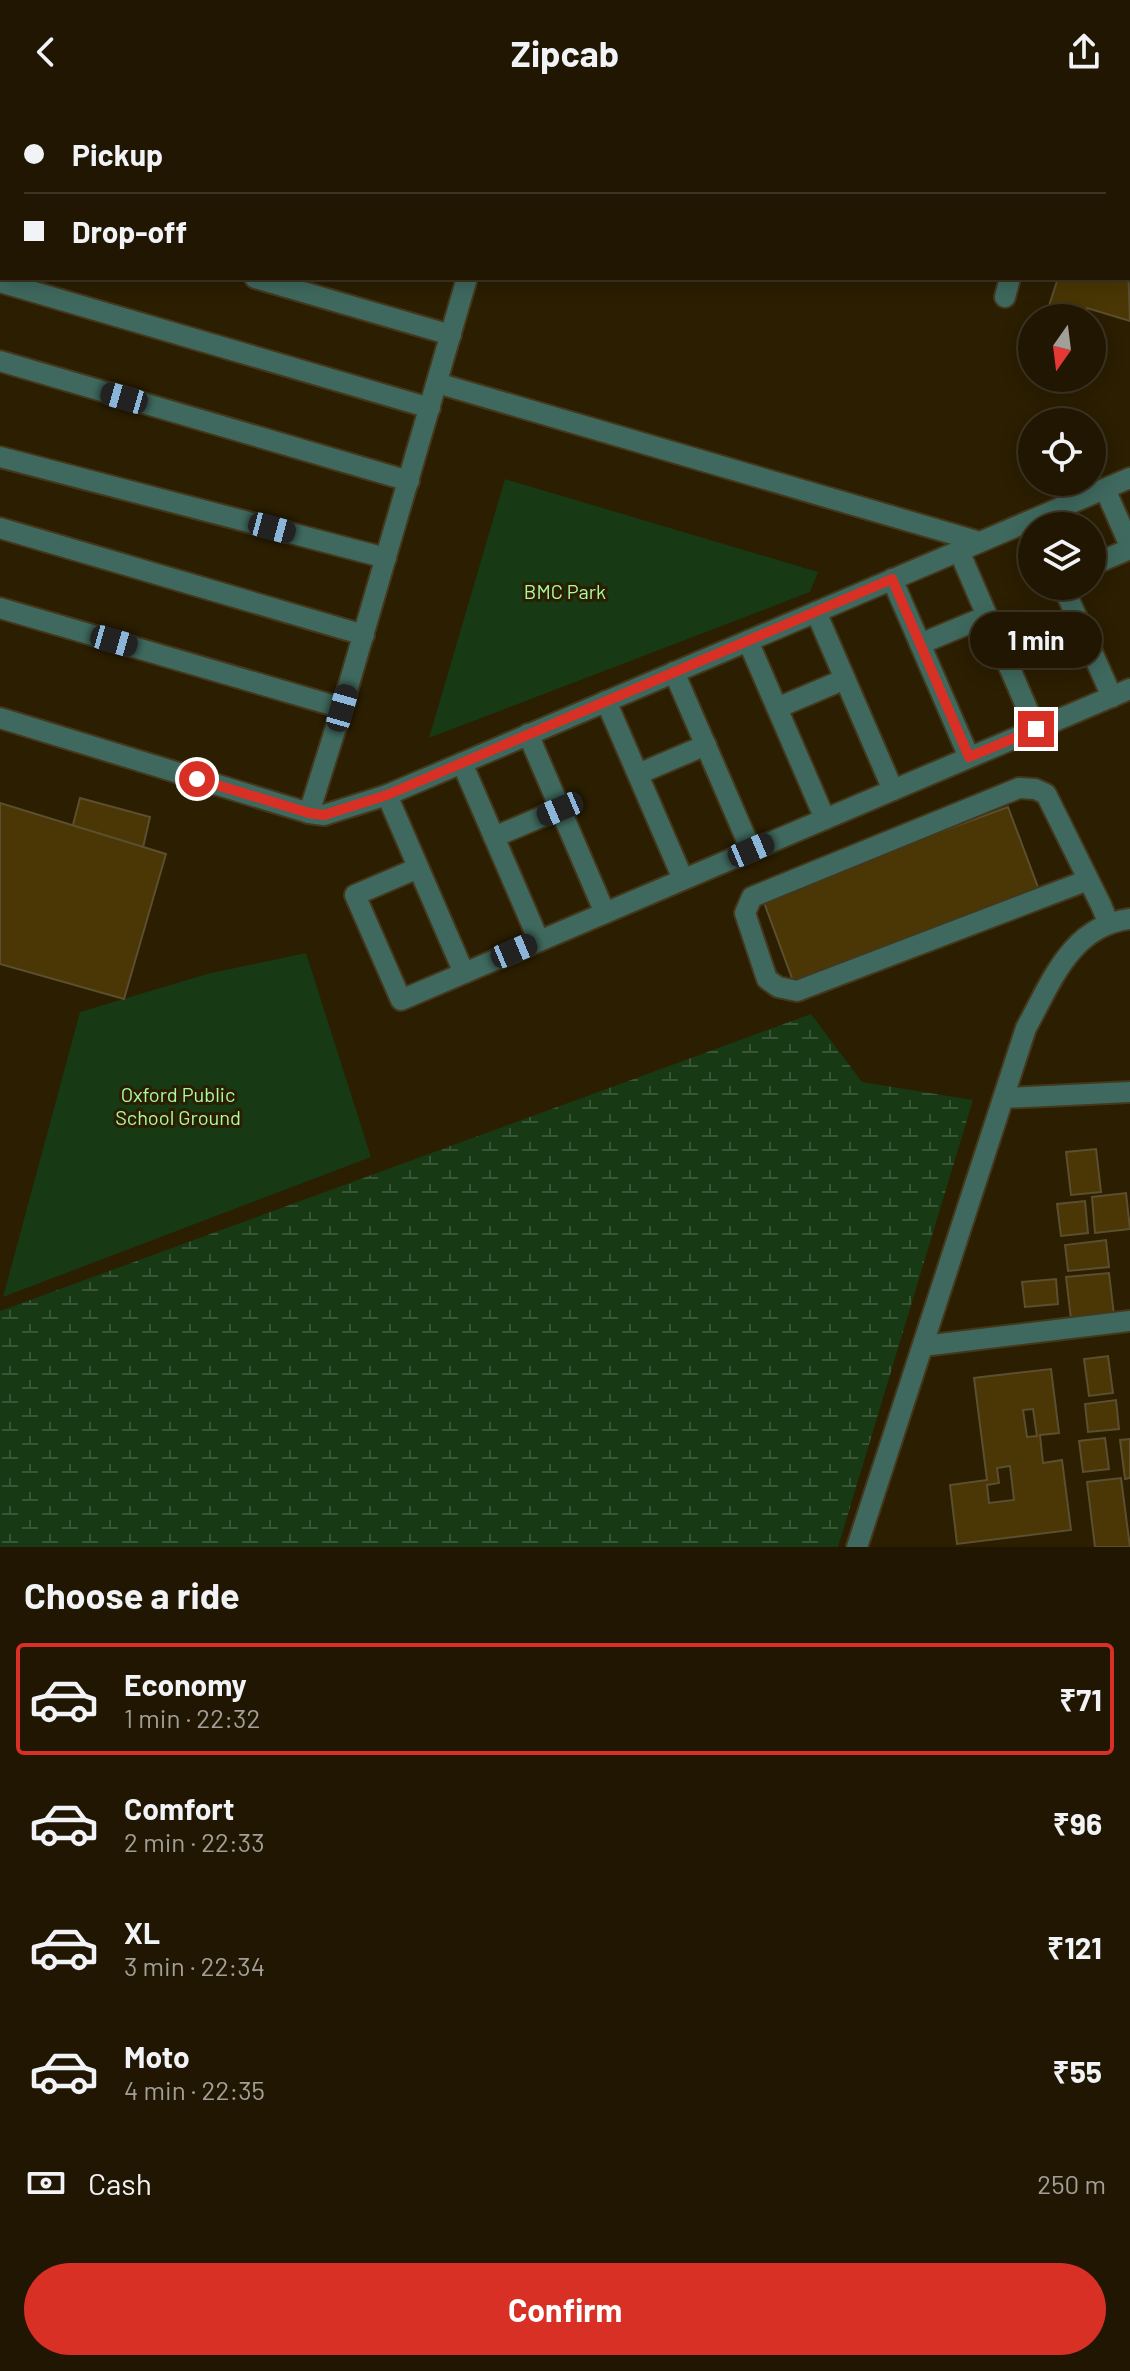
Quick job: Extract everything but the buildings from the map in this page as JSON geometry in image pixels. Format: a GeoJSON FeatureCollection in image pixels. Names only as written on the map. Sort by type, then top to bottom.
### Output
{"type":"FeatureCollection","features":[{"type":"Feature","properties":{"kind":"street"},"geometry":{"type":"LineString","coordinates":[[262,280],[451,335]]}},
{"type":"Feature","properties":{"kind":"street"},"geometry":{"type":"LineString","coordinates":[[316,814],[342,708],[466,280]]}},
{"type":"Feature","properties":{"kind":"street"},"geometry":{"type":"LineString","coordinates":[[0,282],[430,408]]}},
{"type":"Feature","properties":{"kind":"street"},"geometry":{"type":"LineString","coordinates":[[0,361],[409,481]]}},
{"type":"Feature","properties":{"kind":"street"},"geometry":{"type":"LineString","coordinates":[[437,383],[980,542]]}},
{"type":"Feature","properties":{"kind":"street"},"geometry":{"type":"LineString","coordinates":[[0,457],[386,558]]}},
{"type":"Feature","properties":{"kind":"street"},"geometry":{"type":"LineString","coordinates":[[1106,489],[1130,478]]}},
{"type":"Feature","properties":{"kind":"street"},"geometry":{"type":"LineString","coordinates":[[1106,491],[1130,548],[1106,559]]}},
{"type":"Feature","properties":{"kind":"street"},"geometry":{"type":"LineString","coordinates":[[1057,512],[1090,496]]}},
{"type":"Feature","properties":{"kind":"street"},"geometry":{"type":"LineString","coordinates":[[0,528],[364,635]]}},
{"type":"Feature","properties":{"kind":"street"},"geometry":{"type":"LineString","coordinates":[[0,718],[316,814],[387,795],[892,579],[1018,528]]}},
{"type":"Feature","properties":{"kind":"street"},"geometry":{"type":"LineString","coordinates":[[959,551],[1036,729]]}},
{"type":"Feature","properties":{"kind":"street"},"geometry":{"type":"LineString","coordinates":[[892,579],[969,757]]}},
{"type":"Feature","properties":{"kind":"street"},"geometry":{"type":"LineString","coordinates":[[418,868],[355,895],[401,1000],[1121,693],[1071,600]]}},
{"type":"Feature","properties":{"kind":"street"},"geometry":{"type":"LineString","coordinates":[[0,608],[342,708]]}},
{"type":"Feature","properties":{"kind":"street"},"geometry":{"type":"LineString","coordinates":[[816,612],[893,790]]}},
{"type":"Feature","properties":{"kind":"street"},"geometry":{"type":"LineString","coordinates":[[920,644],[987,616]]}},
{"type":"Feature","properties":{"kind":"street"},"geometry":{"type":"LineString","coordinates":[[748,641],[825,819]]}},
{"type":"Feature","properties":{"kind":"street"},"geometry":{"type":"LineString","coordinates":[[674,672],[751,850]]}},
{"type":"Feature","properties":{"kind":"street"},"geometry":{"type":"LineString","coordinates":[[777,708],[845,679]]}},
{"type":"Feature","properties":{"kind":"street"},"geometry":{"type":"LineString","coordinates":[[606,701],[683,879]]}},
{"type":"Feature","properties":{"kind":"street"},"geometry":{"type":"LineString","coordinates":[[528,734],[605,913]]}},
{"type":"Feature","properties":{"kind":"street"},"geometry":{"type":"LineString","coordinates":[[638,774],[706,745]]}},
{"type":"Feature","properties":{"kind":"street"},"geometry":{"type":"LineString","coordinates":[[462,763],[539,941]]}},
{"type":"Feature","properties":{"kind":"street"},"geometry":{"type":"LineString","coordinates":[[1088,880],[797,991],[778,987],[767,979],[745,913],[752,897],[1019,788],[1035,789],[1046,794],[1088,880],[1108,922]]}},
{"type":"Feature","properties":{"kind":"street"},"geometry":{"type":"LineString","coordinates":[[387,795],[464,973]]}},
{"type":"Feature","properties":{"kind":"street"},"geometry":{"type":"LineString","coordinates":[[494,837],[560,809]]}},
{"type":"Feature","properties":{"kind":"street"},"geometry":{"type":"LineString","coordinates":[[857,1547],[1026,1028],[1069,951],[1108,922],[1130,919]]}},
{"type":"Feature","properties":{"kind":"street"},"geometry":{"type":"LineString","coordinates":[[1004,1098],[1130,1092]]}},
{"type":"Feature","properties":{"kind":"street"},"geometry":{"type":"LineString","coordinates":[[923,1346],[1130,1321]]}},
{"type":"Feature","properties":{"kind":"green space","name":"BMC Park"},"geometry":{"type":"Polygon","coordinates":[[[505,479],[818,572],[810,592],[429,738],[505,479]]]}},
{"type":"Feature","properties":{"kind":"green space","name":"Oxford Public School Ground"},"geometry":{"type":"Polygon","coordinates":[[[306,953],[371,1157],[3,1297],[80,1012],[207,974],[306,953]]]}},
{"type":"Feature","properties":{"kind":"green space"},"geometry":{"type":"Polygon","coordinates":[[[811,1014],[862,1082],[973,1100],[838,1547],[0,1547],[0,1311],[811,1014]]]}},
{"type":"Feature","properties":{"kind":"route"},"geometry":{"type":"LineString","coordinates":[[197,779],[324,815],[387,795],[892,579],[969,757],[1036,729]]}}]}
